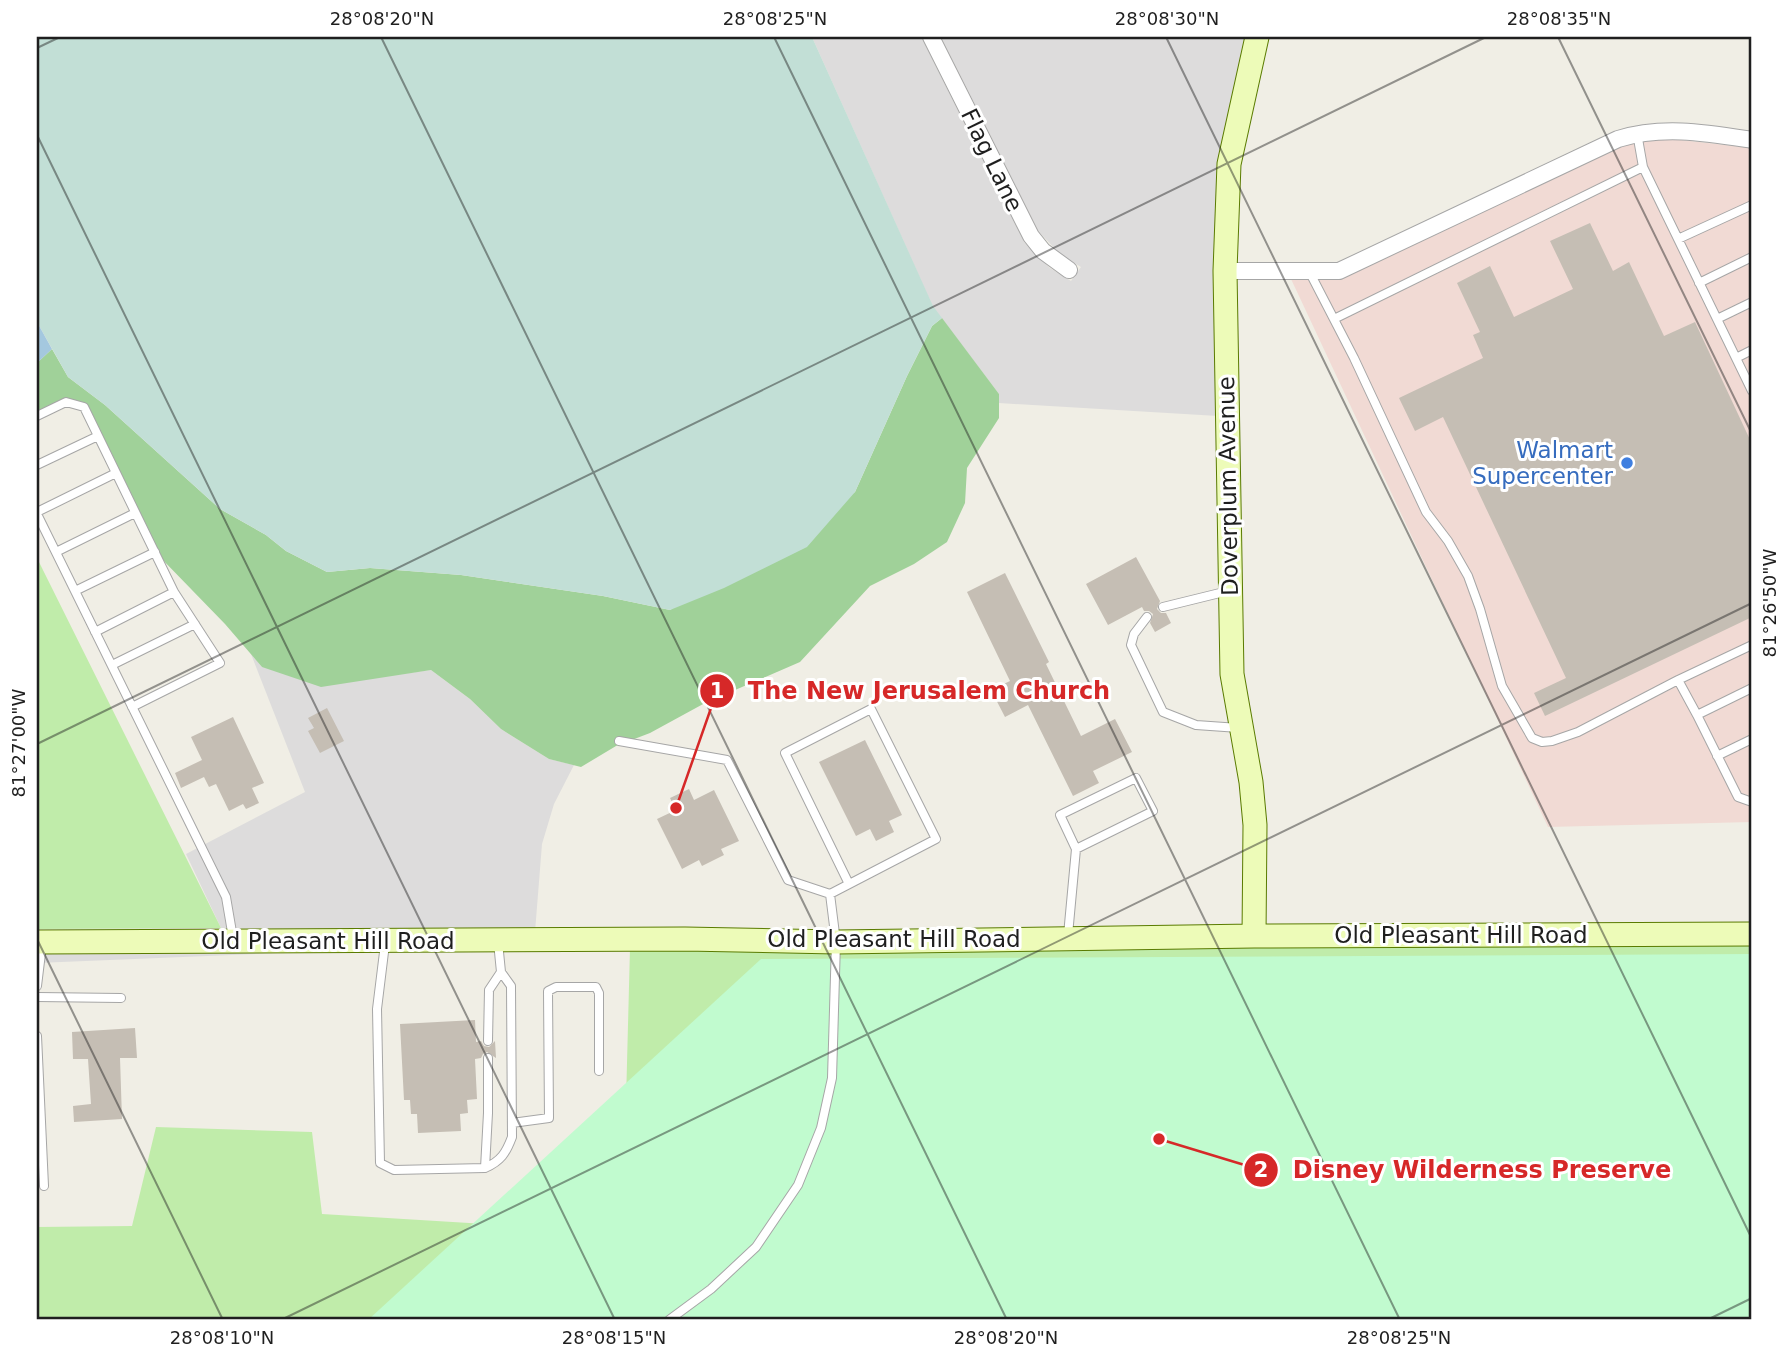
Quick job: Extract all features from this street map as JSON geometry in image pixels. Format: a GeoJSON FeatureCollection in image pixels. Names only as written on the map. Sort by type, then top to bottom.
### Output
{"type":"FeatureCollection","features":[{"type":"Feature","properties":{"kind":"street","name":"Flag Lane"},"geometry":{"type":"LineString","coordinates":[[931,37],[1031,236],[1043,251],[1069,270]]}},
{"type":"Feature","properties":{"kind":"street","name":"Doverplum Avenue"},"geometry":{"type":"LineString","coordinates":[[1254,936],[1255,825],[1232,674],[1225,271],[1229,164],[1257,37]]}},
{"type":"Feature","properties":{"kind":"street"},"geometry":{"type":"LineString","coordinates":[[1225,271],[1339,271],[1618,139],[1637,133],[1673,131],[1752,139]]}},
{"type":"Feature","properties":{"kind":"street","name":"Old Pleasant Hill Road"},"geometry":{"type":"LineString","coordinates":[[40,942],[685,939],[836,942],[1254,936],[1752,934]]}},
{"type":"Feature","properties":{"kind":"lane"},"geometry":{"type":"LineString","coordinates":[[1637,133],[1643,167],[1752,391]]}},
{"type":"Feature","properties":{"kind":"lane"},"geometry":{"type":"LineString","coordinates":[[1334,318],[1643,167]]}},
{"type":"Feature","properties":{"kind":"lane"},"geometry":{"type":"LineString","coordinates":[[1678,239],[1752,205]]}},
{"type":"Feature","properties":{"kind":"lane"},"geometry":{"type":"LineString","coordinates":[[1699,283],[1752,257]]}},
{"type":"Feature","properties":{"kind":"lane"},"geometry":{"type":"LineString","coordinates":[[1309,271],[1426,512],[1448,541],[1468,576],[1502,686],[1532,738],[1542,742],[1552,741],[1578,732],[1752,645]]}},
{"type":"Feature","properties":{"kind":"lane"},"geometry":{"type":"LineString","coordinates":[[1717,319],[1752,302]]}},
{"type":"Feature","properties":{"kind":"lane"},"geometry":{"type":"LineString","coordinates":[[1736,358],[1752,350]]}},
{"type":"Feature","properties":{"kind":"lane"},"geometry":{"type":"LineString","coordinates":[[37,416],[66,401],[84,407],[174,592],[220,663],[132,706]]}},
{"type":"Feature","properties":{"kind":"lane"},"geometry":{"type":"LineString","coordinates":[[37,465],[98,436]]}},
{"type":"Feature","properties":{"kind":"lane"},"geometry":{"type":"LineString","coordinates":[[116,474],[37,513],[226,897],[234,941]]}},
{"type":"Feature","properties":{"kind":"lane"},"geometry":{"type":"LineString","coordinates":[[56,552],[135,513]]}},
{"type":"Feature","properties":{"kind":"lane"},"geometry":{"type":"LineString","coordinates":[[75,591],[155,552]]}},
{"type":"Feature","properties":{"kind":"lane"},"geometry":{"type":"LineString","coordinates":[[1163,607],[1230,590]]}},
{"type":"Feature","properties":{"kind":"lane"},"geometry":{"type":"LineString","coordinates":[[95,632],[174,592]]}},
{"type":"Feature","properties":{"kind":"lane"},"geometry":{"type":"LineString","coordinates":[[1147,617],[1134,634],[1131,645],[1163,712],[1196,725],[1241,729]]}},
{"type":"Feature","properties":{"kind":"lane"},"geometry":{"type":"LineString","coordinates":[[112,665],[195,624]]}},
{"type":"Feature","properties":{"kind":"lane"},"geometry":{"type":"LineString","coordinates":[[1678,680],[1738,797],[1751,801]]}},
{"type":"Feature","properties":{"kind":"lane"},"geometry":{"type":"LineString","coordinates":[[1697,715],[1752,688]]}},
{"type":"Feature","properties":{"kind":"lane"},"geometry":{"type":"LineString","coordinates":[[619,741],[727,760],[788,880],[830,894],[936,839],[871,709],[785,752],[849,884]]}},
{"type":"Feature","properties":{"kind":"lane"},"geometry":{"type":"LineString","coordinates":[[1717,756],[1752,739]]}},
{"type":"Feature","properties":{"kind":"lane"},"geometry":{"type":"LineString","coordinates":[[1068,938],[1076,849],[1060,815],[1136,778],[1153,811],[1076,849]]}},
{"type":"Feature","properties":{"kind":"lane"},"geometry":{"type":"LineString","coordinates":[[669,1320],[711,1289],[756,1247],[798,1185],[821,1128],[832,1078],[836,942],[830,894]]}},
{"type":"Feature","properties":{"kind":"lane"},"geometry":{"type":"LineString","coordinates":[[386,941],[377,1009],[380,1163],[394,1170],[485,1168],[498,1162],[506,1153],[512,1137],[511,986],[502,972],[498,940]]}},
{"type":"Feature","properties":{"kind":"lane"},"geometry":{"type":"LineString","coordinates":[[37,986],[40,942]]}},
{"type":"Feature","properties":{"kind":"lane"},"geometry":{"type":"LineString","coordinates":[[488,1041],[489,990],[502,972]]}},
{"type":"Feature","properties":{"kind":"lane"},"geometry":{"type":"LineString","coordinates":[[512,1123],[549,1118],[548,991],[556,987],[596,987],[599,993],[599,1071]]}},
{"type":"Feature","properties":{"kind":"lane"},"geometry":{"type":"LineString","coordinates":[[37,997],[121,998]]}},
{"type":"Feature","properties":{"kind":"lane"},"geometry":{"type":"LineString","coordinates":[[37,1036],[44,1186]]}},
{"type":"Feature","properties":{"kind":"lane"},"geometry":{"type":"LineString","coordinates":[[485,1168],[488,1058]]}},
{"type":"Feature","properties":{"kind":"shaded area"},"geometry":{"type":"Polygon","coordinates":[[[37,37],[812,37],[933,306],[942,318],[932,326],[907,376],[855,492],[807,547],[724,588],[670,610],[603,596],[461,575],[370,568],[327,572],[286,551],[266,535],[220,509],[105,405],[68,377],[37,322],[37,37]]]}},
{"type":"Feature","properties":{"kind":"shaded area"},"geometry":{"type":"Polygon","coordinates":[[[812,37],[921,37],[1024,242],[1050,268],[1071,281],[1081,267],[1061,255],[1039,232],[941,37],[1248,37],[1218,416],[999,403],[999,394],[933,307],[812,37]]]}},
{"type":"Feature","properties":{"kind":"shaded area"},"geometry":{"type":"Polygon","coordinates":[[[1672,139],[1752,148],[1752,822],[1548,827],[1291,279],[1342,278],[1621,147],[1639,141],[1672,139]]]}},
{"type":"Feature","properties":{"kind":"shaded area"},"geometry":{"type":"Polygon","coordinates":[[[37,322],[52,349],[37,363],[37,322]]]}},
{"type":"Feature","properties":{"kind":"shaded area"},"geometry":{"type":"Polygon","coordinates":[[[251,654],[262,667],[385,676],[431,670],[470,699],[501,729],[549,759],[574,765],[554,804],[542,844],[535,932],[37,934],[37,929],[221,928],[186,854],[305,792],[251,654]]]}},
{"type":"Feature","properties":{"kind":"shaded area"},"geometry":{"type":"Polygon","coordinates":[[[397,948],[37,963],[37,950],[397,948]]]}},
{"type":"Feature","properties":{"kind":"green space"},"geometry":{"type":"Polygon","coordinates":[[[942,318],[999,394],[999,418],[967,468],[965,503],[947,542],[914,564],[870,586],[800,662],[705,703],[650,733],[616,746],[581,767],[549,759],[501,729],[470,699],[431,670],[321,687],[262,667],[225,624],[158,555],[86,410],[63,405],[37,410],[37,363],[52,349],[68,377],[105,405],[220,509],[266,535],[286,551],[327,572],[370,568],[461,575],[603,596],[670,610],[855,492],[932,326],[942,318]]]}},
{"type":"Feature","properties":{"kind":"green space"},"geometry":{"type":"Polygon","coordinates":[[[37,558],[221,928],[37,929],[37,558]]]}},
{"type":"Feature","properties":{"kind":"green space"},"geometry":{"type":"Polygon","coordinates":[[[1752,942],[1752,1320],[37,1320],[37,1227],[132,1226],[156,1127],[312,1132],[322,1214],[517,1226],[625,1140],[630,948],[1752,942]]]}},
{"type":"Feature","properties":{"kind":"green space"},"geometry":{"type":"Polygon","coordinates":[[[1752,954],[1752,1320],[368,1320],[761,959],[1752,954]]]}},
{"type":"Feature","properties":{"kind":"building"},"geometry":{"type":"Polygon","coordinates":[[[1590,223],[1613,271],[1629,262],[1664,336],[1695,322],[1752,444],[1752,617],[1545,716],[1534,693],[1566,678],[1443,417],[1415,431],[1399,398],[1483,358],[1473,335],[1480,332],[1457,283],[1490,266],[1514,317],[1573,289],[1550,241],[1590,223]]]}},
{"type":"Feature","properties":{"kind":"building"},"geometry":{"type":"Polygon","coordinates":[[[1136,557],[1160,601],[1157,609],[1166,613],[1171,623],[1155,632],[1150,623],[1153,614],[1144,611],[1142,607],[1108,625],[1086,584],[1136,557]]]}},
{"type":"Feature","properties":{"kind":"building"},"geometry":{"type":"Polygon","coordinates":[[[1005,573],[1049,662],[1046,664],[1081,736],[1115,719],[1132,752],[1093,771],[1099,783],[1073,796],[1028,705],[1005,717],[991,690],[1010,681],[967,592],[1005,573]]]}},
{"type":"Feature","properties":{"kind":"building"},"geometry":{"type":"Polygon","coordinates":[[[327,708],[344,741],[320,753],[308,731],[314,728],[308,718],[327,708]]]}},
{"type":"Feature","properties":{"kind":"building"},"geometry":{"type":"Polygon","coordinates":[[[233,717],[264,783],[252,788],[259,803],[246,809],[243,804],[229,811],[216,784],[209,787],[204,777],[181,788],[175,773],[202,760],[191,737],[233,717]]]}},
{"type":"Feature","properties":{"kind":"building"},"geometry":{"type":"Polygon","coordinates":[[[865,740],[902,815],[889,821],[894,832],[876,841],[870,829],[856,836],[819,762],[865,740]]]}},
{"type":"Feature","properties":{"kind":"building"},"geometry":{"type":"Polygon","coordinates":[[[689,789],[694,800],[714,790],[739,841],[721,849],[724,855],[702,866],[699,860],[682,869],[657,819],[676,810],[670,798],[689,789]]]}},
{"type":"Feature","properties":{"kind":"building"},"geometry":{"type":"Polygon","coordinates":[[[475,1020],[476,1042],[481,1041],[484,1046],[489,1047],[495,1041],[496,1058],[487,1052],[481,1058],[475,1059],[477,1099],[467,1100],[468,1113],[460,1114],[461,1131],[418,1133],[417,1114],[411,1114],[410,1100],[404,1100],[400,1024],[475,1020]]]}},
{"type":"Feature","properties":{"kind":"building"},"geometry":{"type":"Polygon","coordinates":[[[135,1028],[137,1058],[120,1058],[122,1119],[74,1122],[73,1106],[91,1104],[88,1059],[73,1059],[72,1032],[135,1028]]]}},
{"type":"Feature","properties":{"kind":"place","name":"Walmart Supercenter"},"geometry":{"type":"Point","coordinates":[1627,463]}},
{"type":"Feature","properties":{"kind":"place","name":"The New Jerusalem Church"},"geometry":{"type":"Point","coordinates":[676,808]}},
{"type":"Feature","properties":{"kind":"place","name":"Disney Wilderness Preserve"},"geometry":{"type":"Point","coordinates":[1159,1139]}}]}
